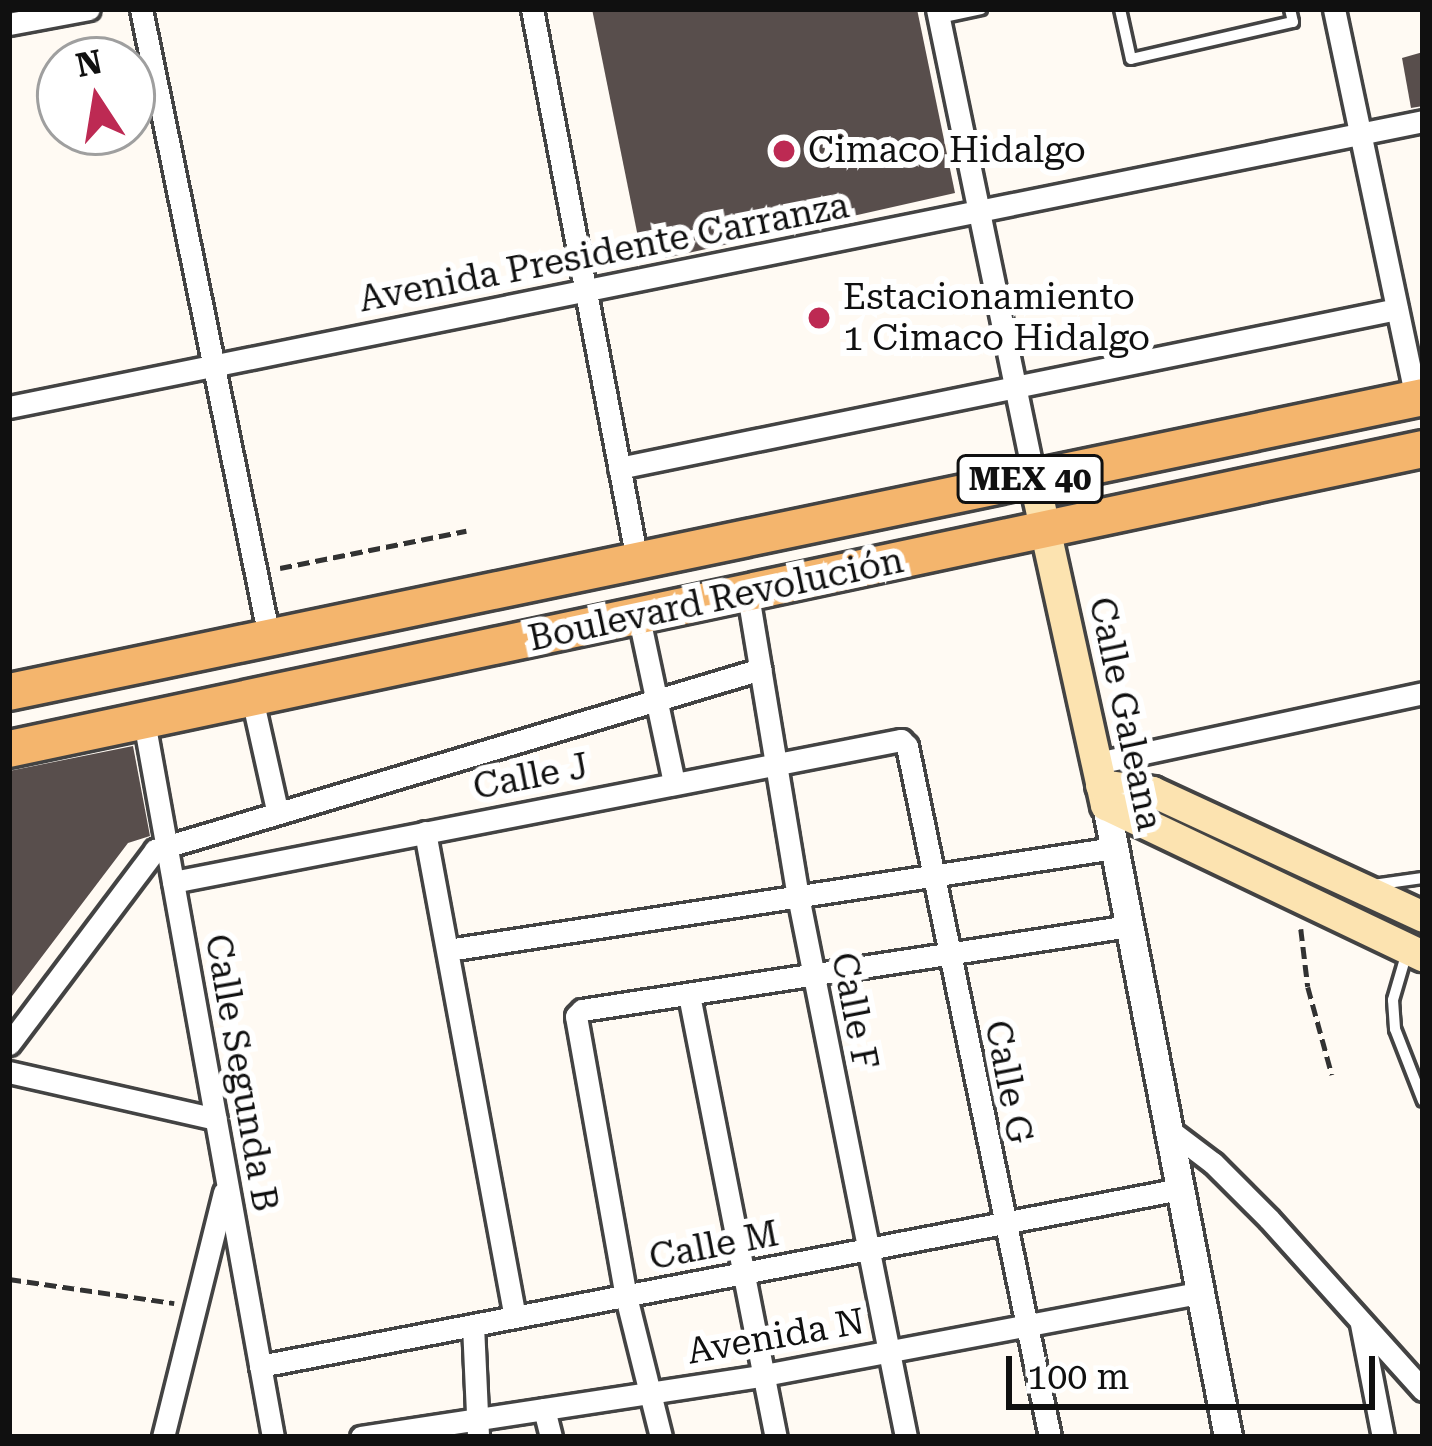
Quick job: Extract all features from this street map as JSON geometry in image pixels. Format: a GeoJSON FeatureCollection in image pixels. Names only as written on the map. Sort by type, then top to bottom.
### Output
{"type":"FeatureCollection","features":[{"type":"Feature","properties":{"kind":"main road","name":"MEX 40"},"geometry":{"type":"LineString","coordinates":[[9,692],[1419,398]]}},
{"type":"Feature","properties":{"kind":"main road","name":"Boulevard Revolución"},"geometry":{"type":"LineString","coordinates":[[9,749],[1422,452]]}},
{"type":"Feature","properties":{"kind":"main road","name":"Calle Galeana"},"geometry":{"type":"LineString","coordinates":[[1034,478],[1102,784]]}},
{"type":"Feature","properties":{"kind":"main road"},"geometry":{"type":"LineString","coordinates":[[1102,784],[1153,792],[1423,917]]}},
{"type":"Feature","properties":{"kind":"main road"},"geometry":{"type":"LineString","coordinates":[[1102,784],[1302,899],[1415,952]]}},
{"type":"Feature","properties":{"kind":"street"},"geometry":{"type":"LineString","coordinates":[[9,24],[88,9]]}},
{"type":"Feature","properties":{"kind":"street"},"geometry":{"type":"LineString","coordinates":[[141,9],[269,638]]}},
{"type":"Feature","properties":{"kind":"street"},"geometry":{"type":"LineString","coordinates":[[532,9],[638,560]]}},
{"type":"Feature","properties":{"kind":"street"},"geometry":{"type":"LineString","coordinates":[[1334,9],[1419,398]]}},
{"type":"Feature","properties":{"kind":"street","name":"Calle Galeana"},"geometry":{"type":"LineString","coordinates":[[938,14],[1034,478]]}},
{"type":"Feature","properties":{"kind":"street","name":"Avenida Presidente Carranza"},"geometry":{"type":"LineString","coordinates":[[9,407],[1423,121]]}},
{"type":"Feature","properties":{"kind":"street"},"geometry":{"type":"LineString","coordinates":[[619,468],[1397,309]]}},
{"type":"Feature","properties":{"kind":"street","name":"Calle F"},"geometry":{"type":"LineString","coordinates":[[748,595],[798,896],[906,1437]]}},
{"type":"Feature","properties":{"kind":"street"},"geometry":{"type":"LineString","coordinates":[[639,618],[674,782]]}},
{"type":"Feature","properties":{"kind":"street"},"geometry":{"type":"LineString","coordinates":[[9,1045],[124,885],[155,850],[761,669]]}},
{"type":"Feature","properties":{"kind":"street"},"geometry":{"type":"LineString","coordinates":[[1102,784],[1423,693]]}},
{"type":"Feature","properties":{"kind":"street"},"geometry":{"type":"LineString","coordinates":[[252,698],[277,810]]}},
{"type":"Feature","properties":{"kind":"street","name":"Calle Segunda B"},"geometry":{"type":"LineString","coordinates":[[144,721],[273,1437]]}},
{"type":"Feature","properties":{"kind":"street","name":"Calle J"},"geometry":{"type":"LineString","coordinates":[[173,882],[902,740]]}},
{"type":"Feature","properties":{"kind":"street","name":"Calle G"},"geometry":{"type":"LineString","coordinates":[[902,740],[908,746],[1002,1223],[1050,1437]]}},
{"type":"Feature","properties":{"kind":"street","name":"Calle Galeana"},"geometry":{"type":"LineString","coordinates":[[1102,784],[1228,1437]]}},
{"type":"Feature","properties":{"kind":"street"},"geometry":{"type":"LineString","coordinates":[[425,832],[514,1317]]}},
{"type":"Feature","properties":{"kind":"street"},"geometry":{"type":"LineString","coordinates":[[448,950],[1114,848]]}},
{"type":"Feature","properties":{"kind":"street"},"geometry":{"type":"LineString","coordinates":[[661,1437],[626,1297],[574,1029],[582,1010],[1130,926]]}},
{"type":"Feature","properties":{"kind":"street"},"geometry":{"type":"LineString","coordinates":[[689,995],[740,1276],[776,1437]]}},
{"type":"Feature","properties":{"kind":"street"},"geometry":{"type":"LineString","coordinates":[[9,1072],[216,1119]]}},
{"type":"Feature","properties":{"kind":"street"},"geometry":{"type":"LineString","coordinates":[[1172,1132],[1213,1163],[1420,1382]]}},
{"type":"Feature","properties":{"kind":"street"},"geometry":{"type":"LineString","coordinates":[[163,1437],[227,1180]]}},
{"type":"Feature","properties":{"kind":"street","name":"Calle M"},"geometry":{"type":"LineString","coordinates":[[260,1366],[1180,1189]]}},
{"type":"Feature","properties":{"kind":"street","name":"Avenida N"},"geometry":{"type":"LineString","coordinates":[[362,1437],[477,1428],[544,1409],[764,1375],[1200,1293]]}},
{"type":"Feature","properties":{"kind":"street"},"geometry":{"type":"LineString","coordinates":[[1360,1323],[1383,1437]]}},
{"type":"Feature","properties":{"kind":"street"},"geometry":{"type":"LineString","coordinates":[[473,1324],[477,1428]]}},
{"type":"Feature","properties":{"kind":"street"},"geometry":{"type":"LineString","coordinates":[[544,1409],[550,1437]]}},
{"type":"Feature","properties":{"kind":"lane"},"geometry":{"type":"LineString","coordinates":[[938,14],[981,9]]}},
{"type":"Feature","properties":{"kind":"lane"},"geometry":{"type":"LineString","coordinates":[[1120,9],[1131,59],[1293,22],[1290,9]]}},
{"type":"Feature","properties":{"kind":"lane"},"geometry":{"type":"LineString","coordinates":[[1359,887],[1423,878]]}},
{"type":"Feature","properties":{"kind":"lane"},"geometry":{"type":"LineString","coordinates":[[1415,952],[1395,986],[1395,1029],[1423,1101]]}},
{"type":"Feature","properties":{"kind":"path"},"geometry":{"type":"LineString","coordinates":[[256,573],[466,531]]}},
{"type":"Feature","properties":{"kind":"path"},"geometry":{"type":"LineString","coordinates":[[1302,899],[1302,950],[1332,1075]]}},
{"type":"Feature","properties":{"kind":"path"},"geometry":{"type":"LineString","coordinates":[[9,1279],[194,1306]]}},
{"type":"Feature","properties":{"kind":"building","name":"Cimaco Hidalgo"},"geometry":{"type":"Polygon","coordinates":[[[592,9],[917,9],[955,193],[666,258],[639,242],[592,9]]]}},
{"type":"Feature","properties":{"kind":"building"},"geometry":{"type":"Polygon","coordinates":[[[1423,52],[1423,106],[1411,108],[1402,58],[1423,52]]]}},
{"type":"Feature","properties":{"kind":"building"},"geometry":{"type":"Polygon","coordinates":[[[133,746],[150,836],[128,843],[9,1000],[9,771],[133,746]]]}},
{"type":"Feature","properties":{"kind":"place","name":"Cimaco Hidalgo"},"geometry":{"type":"Point","coordinates":[784,151]}},
{"type":"Feature","properties":{"kind":"place","name":"Estacionamiento 1 Cimaco Hidalgo"},"geometry":{"type":"Point","coordinates":[819,318]}}]}
